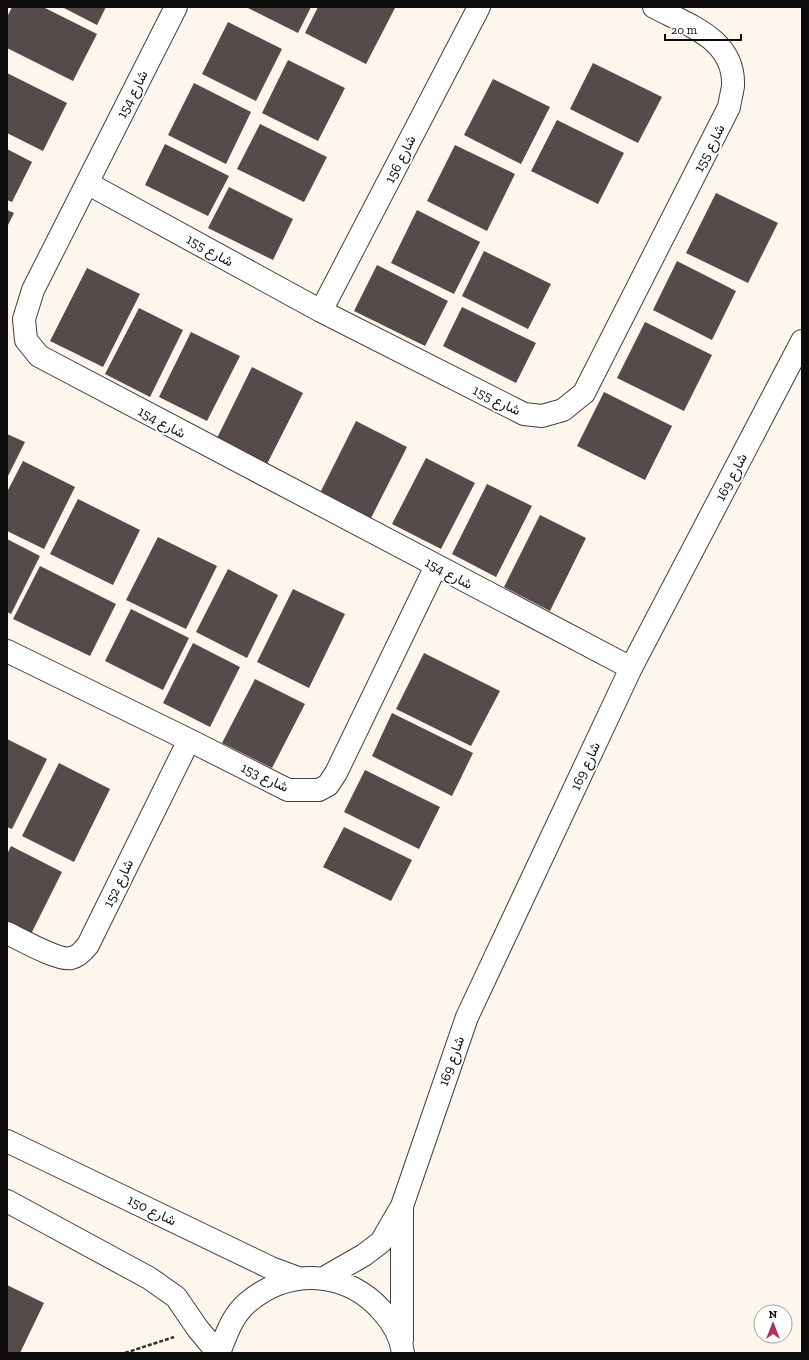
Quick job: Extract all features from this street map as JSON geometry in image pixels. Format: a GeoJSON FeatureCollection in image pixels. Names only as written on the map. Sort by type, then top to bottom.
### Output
{"type":"FeatureCollection","features":[{"type":"Feature","properties":{"kind":"street","name":"شارع 154"},"geometry":{"type":"LineString","coordinates":[[176,7],[33,290],[24,319],[26,340],[39,356],[631,668]]}},
{"type":"Feature","properties":{"kind":"street","name":"شارع 156"},"geometry":{"type":"LineString","coordinates":[[321,311],[479,7]]}},
{"type":"Feature","properties":{"kind":"street","name":"شارع 155"},"geometry":{"type":"LineString","coordinates":[[87,183],[321,311],[524,414],[542,416],[563,410],[584,393],[729,107],[733,85],[730,66],[722,48],[708,35],[654,7]]}},
{"type":"Feature","properties":{"kind":"street","name":"شارع 169"},"geometry":{"type":"LineString","coordinates":[[324,1278],[364,1255],[381,1242],[402,1206],[467,1017],[631,668],[802,341]]}},
{"type":"Feature","properties":{"kind":"street","name":"شارع 153"},"geometry":{"type":"LineString","coordinates":[[8,655],[189,740],[288,790],[319,790],[328,785],[336,773],[436,566]]}},
{"type":"Feature","properties":{"kind":"street","name":"شارع 152"},"geometry":{"type":"LineString","coordinates":[[7,933],[60,957],[71,958],[81,953],[88,945],[189,740]]}},
{"type":"Feature","properties":{"kind":"street","name":"شارع 150"},"geometry":{"type":"LineString","coordinates":[[7,1141],[271,1268],[298,1278]]}},
{"type":"Feature","properties":{"kind":"street"},"geometry":{"type":"LineString","coordinates":[[7,1202],[149,1278],[176,1297],[198,1329],[218,1353],[229,1327],[246,1304],[270,1287],[298,1278],[324,1278],[351,1286],[374,1301],[391,1322],[403,1350]]}},
{"type":"Feature","properties":{"kind":"street","name":"شارع 169"},"geometry":{"type":"LineString","coordinates":[[402,1206],[403,1350]]}},
{"type":"Feature","properties":{"kind":"path"},"geometry":{"type":"LineString","coordinates":[[125,1353],[198,1329]]}},
{"type":"Feature","properties":{"kind":"building"},"geometry":{"type":"Polygon","coordinates":[[[12,7],[43,7],[97,34],[73,81],[7,48],[7,17],[12,7]]]}},
{"type":"Feature","properties":{"kind":"building"},"geometry":{"type":"Polygon","coordinates":[[[62,7],[106,7],[97,25],[62,7]]]}},
{"type":"Feature","properties":{"kind":"building"},"geometry":{"type":"Polygon","coordinates":[[[246,7],[311,7],[298,33],[246,7]]]}},
{"type":"Feature","properties":{"kind":"building"},"geometry":{"type":"Polygon","coordinates":[[[318,7],[395,8],[366,64],[305,33],[318,7]]]}},
{"type":"Feature","properties":{"kind":"building"},"geometry":{"type":"Polygon","coordinates":[[[228,22],[282,49],[256,101],[202,74],[228,22]]]}},
{"type":"Feature","properties":{"kind":"building"},"geometry":{"type":"Polygon","coordinates":[[[288,60],[345,88],[318,141],[262,113],[288,60]]]}},
{"type":"Feature","properties":{"kind":"building"},"geometry":{"type":"Polygon","coordinates":[[[593,63],[662,97],[638,143],[570,109],[593,63]]]}},
{"type":"Feature","properties":{"kind":"building"},"geometry":{"type":"Polygon","coordinates":[[[7,73],[67,103],[43,151],[7,133],[7,73]]]}},
{"type":"Feature","properties":{"kind":"building"},"geometry":{"type":"Polygon","coordinates":[[[493,79],[550,107],[521,164],[464,135],[493,79]]]}},
{"type":"Feature","properties":{"kind":"building"},"geometry":{"type":"Polygon","coordinates":[[[194,83],[251,112],[226,164],[168,135],[194,83]]]}},
{"type":"Feature","properties":{"kind":"building"},"geometry":{"type":"Polygon","coordinates":[[[557,120],[624,153],[598,204],[531,171],[557,120]]]}},
{"type":"Feature","properties":{"kind":"building"},"geometry":{"type":"Polygon","coordinates":[[[260,124],[327,157],[304,202],[237,169],[260,124]]]}},
{"type":"Feature","properties":{"kind":"building"},"geometry":{"type":"Polygon","coordinates":[[[165,144],[229,176],[208,216],[145,185],[165,144]]]}},
{"type":"Feature","properties":{"kind":"building"},"geometry":{"type":"Polygon","coordinates":[[[455,145],[515,174],[487,231],[427,201],[455,145]]]}},
{"type":"Feature","properties":{"kind":"building"},"geometry":{"type":"Polygon","coordinates":[[[7,149],[32,162],[12,202],[7,200],[7,149]]]}},
{"type":"Feature","properties":{"kind":"building"},"geometry":{"type":"Polygon","coordinates":[[[229,187],[293,219],[273,260],[208,228],[229,187]]]}},
{"type":"Feature","properties":{"kind":"building"},"geometry":{"type":"Polygon","coordinates":[[[716,193],[778,223],[748,283],[686,253],[716,193]]]}},
{"type":"Feature","properties":{"kind":"building"},"geometry":{"type":"Polygon","coordinates":[[[7,210],[14,213],[7,227],[7,210]]]}},
{"type":"Feature","properties":{"kind":"building"},"geometry":{"type":"Polygon","coordinates":[[[417,210],[480,242],[454,294],[391,263],[417,210]]]}},
{"type":"Feature","properties":{"kind":"building"},"geometry":{"type":"Polygon","coordinates":[[[484,251],[551,284],[528,329],[462,296],[484,251]]]}},
{"type":"Feature","properties":{"kind":"building"},"geometry":{"type":"Polygon","coordinates":[[[677,261],[736,291],[712,340],[653,310],[677,261]]]}},
{"type":"Feature","properties":{"kind":"building"},"geometry":{"type":"Polygon","coordinates":[[[377,265],[448,301],[425,346],[354,311],[377,265]]]}},
{"type":"Feature","properties":{"kind":"building"},"geometry":{"type":"Polygon","coordinates":[[[87,268],[140,294],[103,367],[50,341],[87,268]]]}},
{"type":"Feature","properties":{"kind":"building"},"geometry":{"type":"Polygon","coordinates":[[[462,307],[536,343],[516,383],[443,346],[462,307]]]}},
{"type":"Feature","properties":{"kind":"building"},"geometry":{"type":"Polygon","coordinates":[[[139,308],[183,330],[150,397],[105,374],[139,308]]]}},
{"type":"Feature","properties":{"kind":"building"},"geometry":{"type":"Polygon","coordinates":[[[645,322],[712,355],[684,411],[617,378],[645,322]]]}},
{"type":"Feature","properties":{"kind":"building"},"geometry":{"type":"Polygon","coordinates":[[[191,332],[240,356],[207,421],[159,397],[191,332]]]}},
{"type":"Feature","properties":{"kind":"building"},"geometry":{"type":"Polygon","coordinates":[[[252,367],[303,393],[267,464],[217,438],[252,367]]]}},
{"type":"Feature","properties":{"kind":"building"},"geometry":{"type":"Polygon","coordinates":[[[604,392],[672,426],[645,480],[577,446],[604,392]]]}},
{"type":"Feature","properties":{"kind":"building"},"geometry":{"type":"Polygon","coordinates":[[[356,421],[407,447],[370,520],[319,495],[356,421]]]}},
{"type":"Feature","properties":{"kind":"building"},"geometry":{"type":"Polygon","coordinates":[[[7,434],[25,442],[7,478],[7,434]]]}},
{"type":"Feature","properties":{"kind":"building"},"geometry":{"type":"Polygon","coordinates":[[[426,458],[475,483],[441,549],[392,524],[426,458]]]}},
{"type":"Feature","properties":{"kind":"building"},"geometry":{"type":"Polygon","coordinates":[[[23,461],[75,487],[44,549],[7,531],[7,492],[23,461]]]}},
{"type":"Feature","properties":{"kind":"building"},"geometry":{"type":"Polygon","coordinates":[[[487,484],[532,506],[496,577],[452,554],[487,484]]]}},
{"type":"Feature","properties":{"kind":"building"},"geometry":{"type":"Polygon","coordinates":[[[78,499],[140,530],[113,585],[50,554],[78,499]]]}},
{"type":"Feature","properties":{"kind":"building"},"geometry":{"type":"Polygon","coordinates":[[[540,515],[586,538],[550,611],[504,587],[540,515]]]}},
{"type":"Feature","properties":{"kind":"building"},"geometry":{"type":"Polygon","coordinates":[[[158,537],[217,566],[186,629],[126,600],[158,537]]]}},
{"type":"Feature","properties":{"kind":"building"},"geometry":{"type":"Polygon","coordinates":[[[7,539],[40,556],[11,614],[7,612],[7,539]]]}},
{"type":"Feature","properties":{"kind":"building"},"geometry":{"type":"Polygon","coordinates":[[[40,566],[116,604],[90,656],[13,619],[40,566]]]}},
{"type":"Feature","properties":{"kind":"building"},"geometry":{"type":"Polygon","coordinates":[[[228,569],[278,595],[247,658],[196,632],[228,569]]]}},
{"type":"Feature","properties":{"kind":"building"},"geometry":{"type":"Polygon","coordinates":[[[293,589],[345,614],[309,688],[257,662],[293,589]]]}},
{"type":"Feature","properties":{"kind":"building"},"geometry":{"type":"Polygon","coordinates":[[[131,609],[189,638],[163,690],[105,661],[131,609]]]}},
{"type":"Feature","properties":{"kind":"building"},"geometry":{"type":"Polygon","coordinates":[[[193,643],[240,667],[210,727],[163,703],[193,643]]]}},
{"type":"Feature","properties":{"kind":"building"},"geometry":{"type":"Polygon","coordinates":[[[424,653],[500,691],[471,746],[396,709],[424,653]]]}},
{"type":"Feature","properties":{"kind":"building"},"geometry":{"type":"Polygon","coordinates":[[[255,679],[305,704],[272,768],[222,743],[255,679]]]}},
{"type":"Feature","properties":{"kind":"building"},"geometry":{"type":"Polygon","coordinates":[[[392,713],[473,753],[452,796],[372,756],[392,713]]]}},
{"type":"Feature","properties":{"kind":"building"},"geometry":{"type":"Polygon","coordinates":[[[7,739],[47,759],[12,829],[7,827],[7,739]]]}},
{"type":"Feature","properties":{"kind":"building"},"geometry":{"type":"Polygon","coordinates":[[[59,763],[110,789],[74,862],[22,836],[59,763]]]}},
{"type":"Feature","properties":{"kind":"building"},"geometry":{"type":"Polygon","coordinates":[[[365,770],[440,807],[419,849],[344,812],[365,770]]]}},
{"type":"Feature","properties":{"kind":"building"},"geometry":{"type":"Polygon","coordinates":[[[344,827],[412,860],[391,901],[323,867],[344,827]]]}},
{"type":"Feature","properties":{"kind":"building"},"geometry":{"type":"Polygon","coordinates":[[[11,846],[62,872],[28,940],[7,929],[7,854],[11,846]]]}},
{"type":"Feature","properties":{"kind":"building"},"geometry":{"type":"Polygon","coordinates":[[[7,1285],[44,1303],[20,1353],[7,1353],[7,1285]]]}}]}
